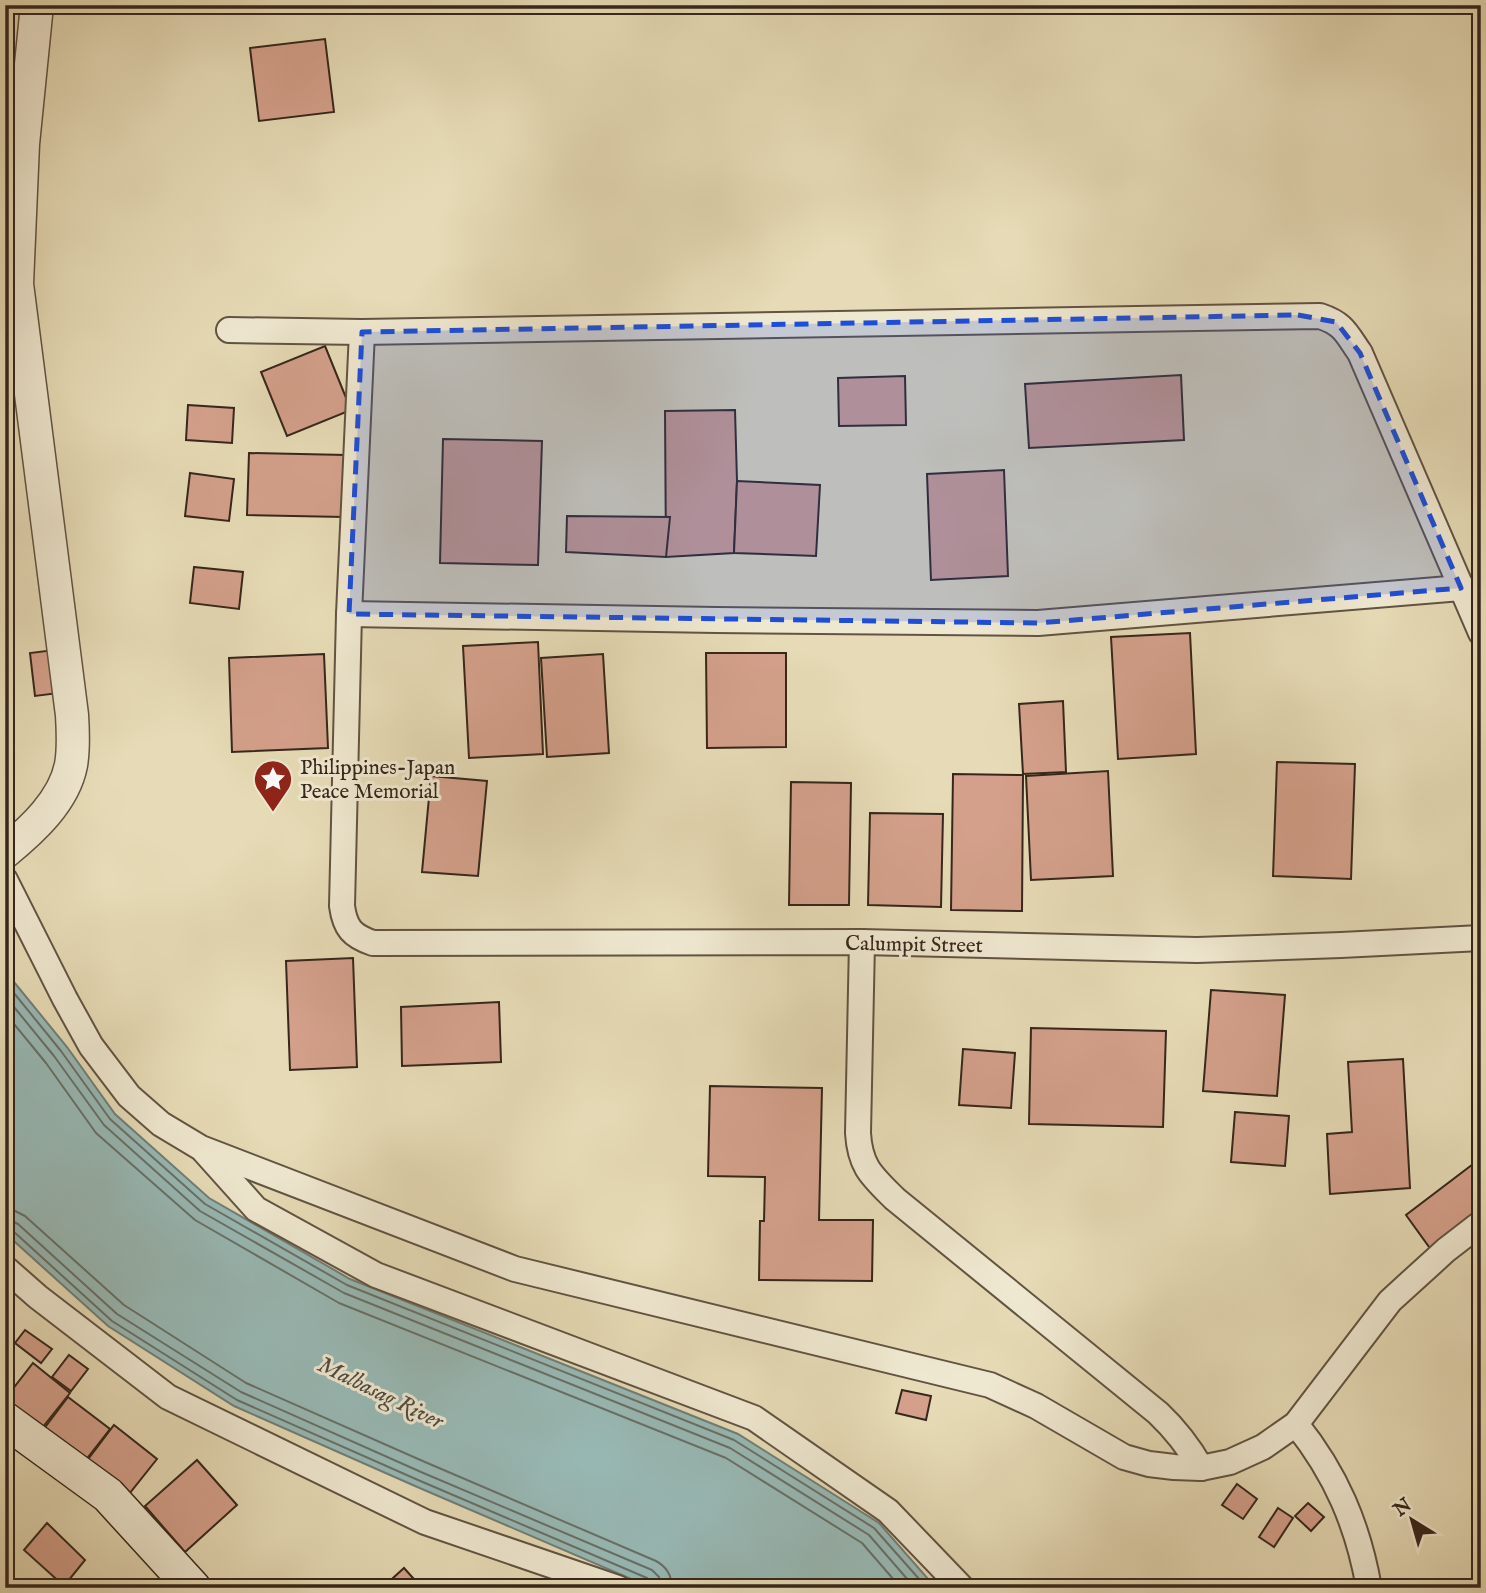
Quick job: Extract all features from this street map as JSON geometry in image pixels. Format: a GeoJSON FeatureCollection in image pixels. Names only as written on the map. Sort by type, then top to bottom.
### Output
{"type":"FeatureCollection","features":[{"type":"Feature","properties":{"kind":"main road"},"geometry":{"type":"LineString","coordinates":[[5,1420],[108,1495],[193,1588]]}},
{"type":"Feature","properties":{"kind":"street"},"geometry":{"type":"LineString","coordinates":[[5,852],[45,814],[61,792],[71,767],[73,744],[72,715],[17,284],[23,144],[37,5]]}},
{"type":"Feature","properties":{"kind":"street"},"geometry":{"type":"LineString","coordinates":[[229,330],[362,332],[1320,316],[1336,322],[1348,334],[1360,353],[1471,585],[1481,633]]}},
{"type":"Feature","properties":{"kind":"street"},"geometry":{"type":"LineString","coordinates":[[362,332],[349,614],[1038,623],[1471,585]]}},
{"type":"Feature","properties":{"kind":"street","name":"Calumpit Street"},"geometry":{"type":"LineString","coordinates":[[349,614],[342,906],[350,931],[360,939],[373,943],[862,942],[1197,950],[1481,938]]}},
{"type":"Feature","properties":{"kind":"street"},"geometry":{"type":"LineString","coordinates":[[5,880],[91,1046],[129,1096],[161,1124],[201,1148],[516,1269],[990,1385],[1036,1406],[1124,1457],[1161,1465],[1201,1468],[1230,1462],[1263,1447],[1296,1424],[1390,1301],[1438,1257],[1481,1223]]}},
{"type":"Feature","properties":{"kind":"street"},"geometry":{"type":"LineString","coordinates":[[862,942],[858,1133],[859,1152],[866,1168],[895,1199],[1158,1413],[1175,1430],[1201,1468]]}},
{"type":"Feature","properties":{"kind":"street"},"geometry":{"type":"LineString","coordinates":[[201,1148],[256,1209],[376,1275],[754,1418],[888,1511],[961,1588]]}},
{"type":"Feature","properties":{"kind":"street"},"geometry":{"type":"LineString","coordinates":[[5,1268],[38,1297],[168,1397],[425,1522],[618,1588]]}},
{"type":"Feature","properties":{"kind":"street"},"geometry":{"type":"LineString","coordinates":[[1296,1424],[1325,1462],[1341,1494],[1363,1552],[1369,1588]]}},
{"type":"Feature","properties":{"kind":"highlighted area"},"geometry":{"type":"Polygon","coordinates":[[[1298,315],[1336,322],[1360,353],[1461,588],[1038,623],[349,614],[362,332],[1298,315]]]}},
{"type":"Feature","properties":{"kind":"water","name":"Malbasag River"},"geometry":{"type":"Polygon","coordinates":[[[5,971],[67,1047],[115,1114],[209,1198],[350,1279],[738,1434],[879,1523],[936,1588],[652,1588],[234,1406],[108,1326],[5,1233],[5,971]]]}},
{"type":"Feature","properties":{"kind":"building"},"geometry":{"type":"Polygon","coordinates":[[[325,39],[334,112],[259,121],[250,48],[325,39]]]}},
{"type":"Feature","properties":{"kind":"building"},"geometry":{"type":"Polygon","coordinates":[[[325,346],[351,410],[287,436],[261,372],[325,346]]]}},
{"type":"Feature","properties":{"kind":"building"},"geometry":{"type":"Polygon","coordinates":[[[1181,375],[1184,440],[1029,448],[1025,384],[1181,375]]]}},
{"type":"Feature","properties":{"kind":"building"},"geometry":{"type":"Polygon","coordinates":[[[905,376],[906,425],[839,426],[838,378],[905,376]]]}},
{"type":"Feature","properties":{"kind":"building"},"geometry":{"type":"Polygon","coordinates":[[[188,405],[234,408],[232,443],[186,440],[188,405]]]}},
{"type":"Feature","properties":{"kind":"building"},"geometry":{"type":"Polygon","coordinates":[[[735,410],[737,481],[734,553],[666,557],[665,411],[735,410]]]}},
{"type":"Feature","properties":{"kind":"building"},"geometry":{"type":"Polygon","coordinates":[[[443,439],[542,441],[538,565],[440,563],[443,439]]]}},
{"type":"Feature","properties":{"kind":"building"},"geometry":{"type":"Polygon","coordinates":[[[249,453],[346,455],[344,517],[247,515],[249,453]]]}},
{"type":"Feature","properties":{"kind":"building"},"geometry":{"type":"Polygon","coordinates":[[[1004,470],[1008,576],[931,580],[927,474],[1004,470]]]}},
{"type":"Feature","properties":{"kind":"building"},"geometry":{"type":"Polygon","coordinates":[[[190,473],[234,479],[229,521],[185,516],[190,473]]]}},
{"type":"Feature","properties":{"kind":"building"},"geometry":{"type":"Polygon","coordinates":[[[737,481],[820,485],[816,556],[734,553],[737,481]]]}},
{"type":"Feature","properties":{"kind":"building"},"geometry":{"type":"Polygon","coordinates":[[[567,516],[670,517],[666,557],[566,552],[567,516]]]}},
{"type":"Feature","properties":{"kind":"building"},"geometry":{"type":"Polygon","coordinates":[[[194,567],[243,572],[239,609],[190,603],[194,567]]]}},
{"type":"Feature","properties":{"kind":"building"},"geometry":{"type":"Polygon","coordinates":[[[1190,633],[1196,754],[1118,759],[1111,637],[1190,633]]]}},
{"type":"Feature","properties":{"kind":"building"},"geometry":{"type":"Polygon","coordinates":[[[538,642],[543,754],[469,758],[463,646],[538,642]]]}},
{"type":"Feature","properties":{"kind":"building"},"geometry":{"type":"Polygon","coordinates":[[[54,650],[59,693],[35,696],[30,653],[54,650]]]}},
{"type":"Feature","properties":{"kind":"building"},"geometry":{"type":"Polygon","coordinates":[[[706,653],[786,653],[786,747],[707,748],[706,653]]]}},
{"type":"Feature","properties":{"kind":"building"},"geometry":{"type":"Polygon","coordinates":[[[324,654],[328,748],[232,752],[229,658],[324,654]]]}},
{"type":"Feature","properties":{"kind":"building"},"geometry":{"type":"Polygon","coordinates":[[[603,654],[609,753],[547,757],[541,658],[603,654]]]}},
{"type":"Feature","properties":{"kind":"building"},"geometry":{"type":"Polygon","coordinates":[[[1063,701],[1066,772],[1023,774],[1019,704],[1063,701]]]}},
{"type":"Feature","properties":{"kind":"building"},"geometry":{"type":"Polygon","coordinates":[[[1277,762],[1355,764],[1351,879],[1273,876],[1277,762]]]}},
{"type":"Feature","properties":{"kind":"building"},"geometry":{"type":"Polygon","coordinates":[[[1108,771],[1113,876],[1031,880],[1026,776],[1108,771]]]}},
{"type":"Feature","properties":{"kind":"building"},"geometry":{"type":"Polygon","coordinates":[[[953,774],[1023,775],[1022,911],[951,910],[953,774]]]}},
{"type":"Feature","properties":{"kind":"building"},"geometry":{"type":"Polygon","coordinates":[[[431,776],[487,781],[478,876],[422,872],[431,776]]]}},
{"type":"Feature","properties":{"kind":"building"},"geometry":{"type":"Polygon","coordinates":[[[791,782],[851,783],[849,905],[789,905],[791,782]]]}},
{"type":"Feature","properties":{"kind":"building"},"geometry":{"type":"Polygon","coordinates":[[[870,813],[943,814],[941,907],[868,905],[870,813]]]}},
{"type":"Feature","properties":{"kind":"building"},"geometry":{"type":"Polygon","coordinates":[[[353,958],[357,1067],[290,1070],[286,961],[353,958]]]}},
{"type":"Feature","properties":{"kind":"building"},"geometry":{"type":"Polygon","coordinates":[[[1211,990],[1285,995],[1277,1096],[1203,1091],[1211,990]]]}},
{"type":"Feature","properties":{"kind":"building"},"geometry":{"type":"Polygon","coordinates":[[[499,1002],[501,1062],[402,1066],[401,1007],[499,1002]]]}},
{"type":"Feature","properties":{"kind":"building"},"geometry":{"type":"Polygon","coordinates":[[[1031,1028],[1166,1031],[1163,1127],[1029,1124],[1031,1028]]]}},
{"type":"Feature","properties":{"kind":"building"},"geometry":{"type":"Polygon","coordinates":[[[963,1049],[1015,1053],[1011,1108],[959,1105],[963,1049]]]}},
{"type":"Feature","properties":{"kind":"building"},"geometry":{"type":"Polygon","coordinates":[[[1403,1059],[1410,1188],[1330,1194],[1327,1134],[1352,1132],[1348,1062],[1403,1059]]]}},
{"type":"Feature","properties":{"kind":"building"},"geometry":{"type":"Polygon","coordinates":[[[710,1086],[822,1088],[819,1220],[873,1220],[872,1281],[759,1280],[760,1221],[764,1221],[765,1177],[708,1176],[710,1086]]]}},
{"type":"Feature","properties":{"kind":"building"},"geometry":{"type":"Polygon","coordinates":[[[1235,1112],[1289,1116],[1285,1166],[1231,1162],[1235,1112]]]}},
{"type":"Feature","properties":{"kind":"building"},"geometry":{"type":"Polygon","coordinates":[[[1481,1158],[1481,1214],[1432,1251],[1406,1215],[1481,1158]]]}},
{"type":"Feature","properties":{"kind":"building"},"geometry":{"type":"Polygon","coordinates":[[[25,1330],[52,1349],[41,1363],[15,1343],[25,1330]]]}},
{"type":"Feature","properties":{"kind":"building"},"geometry":{"type":"Polygon","coordinates":[[[69,1355],[88,1369],[71,1391],[52,1377],[69,1355]]]}},
{"type":"Feature","properties":{"kind":"building"},"geometry":{"type":"Polygon","coordinates":[[[33,1363],[70,1393],[42,1428],[5,1399],[33,1363]]]}},
{"type":"Feature","properties":{"kind":"building"},"geometry":{"type":"Polygon","coordinates":[[[902,1390],[931,1396],[926,1420],[896,1413],[902,1390]]]}},
{"type":"Feature","properties":{"kind":"building"},"geometry":{"type":"Polygon","coordinates":[[[68,1397],[110,1429],[85,1461],[43,1430],[68,1397]]]}},
{"type":"Feature","properties":{"kind":"building"},"geometry":{"type":"Polygon","coordinates":[[[114,1425],[157,1459],[129,1494],[86,1462],[114,1425]]]}},
{"type":"Feature","properties":{"kind":"building"},"geometry":{"type":"Polygon","coordinates":[[[197,1460],[237,1505],[185,1552],[145,1506],[197,1460]]]}},
{"type":"Feature","properties":{"kind":"building"},"geometry":{"type":"Polygon","coordinates":[[[1237,1484],[1257,1499],[1243,1519],[1222,1505],[1237,1484]]]}},
{"type":"Feature","properties":{"kind":"building"},"geometry":{"type":"Polygon","coordinates":[[[1308,1503],[1324,1517],[1311,1531],[1295,1516],[1308,1503]]]}},
{"type":"Feature","properties":{"kind":"building"},"geometry":{"type":"Polygon","coordinates":[[[1278,1508],[1293,1518],[1274,1547],[1259,1537],[1278,1508]]]}},
{"type":"Feature","properties":{"kind":"building"},"geometry":{"type":"Polygon","coordinates":[[[47,1523],[85,1560],[64,1586],[24,1550],[47,1523]]]}},
{"type":"Feature","properties":{"kind":"building"},"geometry":{"type":"Polygon","coordinates":[[[404,1568],[422,1588],[382,1588],[404,1568]]]}},
{"type":"Feature","properties":{"kind":"place","name":"Philippines-Japan Peace Memorial"},"geometry":{"type":"Point","coordinates":[273,813]}}]}
